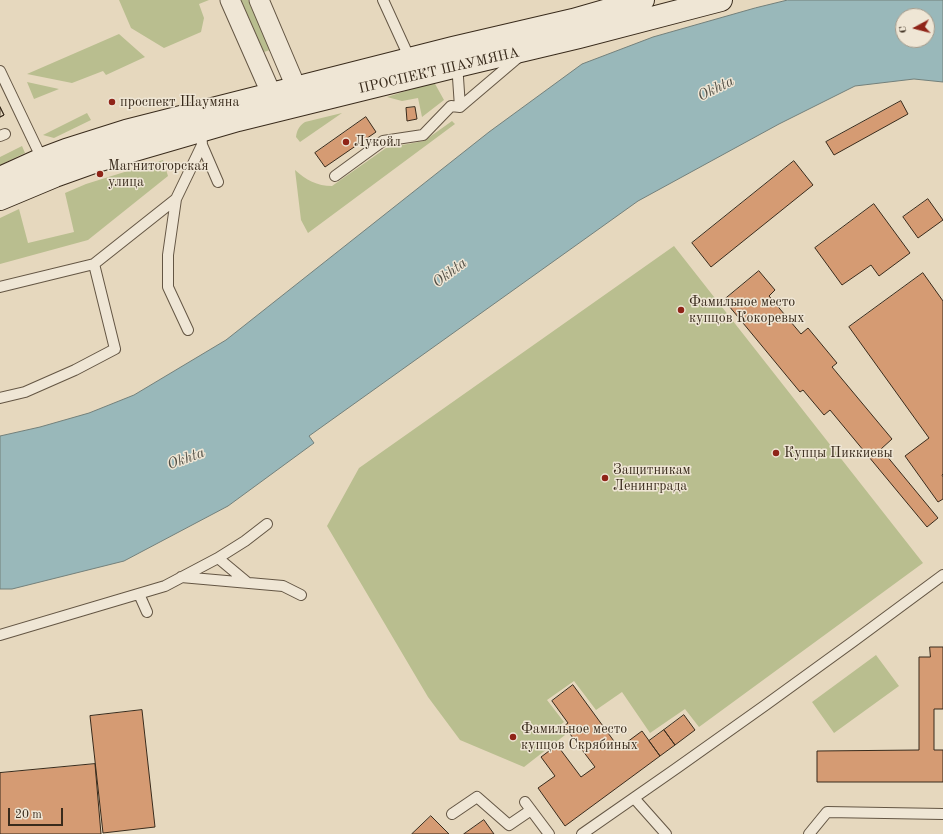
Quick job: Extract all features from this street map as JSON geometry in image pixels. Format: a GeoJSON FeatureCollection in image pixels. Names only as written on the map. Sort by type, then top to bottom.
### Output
{"type":"FeatureCollection","features":[{"type":"Feature","properties":{"kind":"street"},"geometry":{"type":"LineString","coordinates":[[230,0],[271,93],[288,108],[296,87],[259,0]]}},
{"type":"Feature","properties":{"kind":"street","name":"ПРОСПЕКТ ШАУМЯНА"},"geometry":{"type":"LineString","coordinates":[[0,199],[55,176],[97,161],[200,129],[288,108],[573,20],[643,0]]}},
{"type":"Feature","properties":{"kind":"street","name":"ПРОСПЕКТ ШАУМЯНА"},"geometry":{"type":"LineString","coordinates":[[0,178],[42,159],[92,141],[200,129],[271,93],[410,59],[455,57],[528,50],[721,0]]}},
{"type":"Feature","properties":{"kind":"lane"},"geometry":{"type":"LineString","coordinates":[[383,0],[410,59]]}},
{"type":"Feature","properties":{"kind":"lane"},"geometry":{"type":"LineString","coordinates":[[335,176],[383,141],[423,135],[452,106],[460,107],[528,50]]}},
{"type":"Feature","properties":{"kind":"lane"},"geometry":{"type":"LineString","coordinates":[[455,57],[460,107]]}},
{"type":"Feature","properties":{"kind":"lane"},"geometry":{"type":"LineString","coordinates":[[0,71],[42,159]]}},
{"type":"Feature","properties":{"kind":"lane"},"geometry":{"type":"LineString","coordinates":[[200,129],[218,182]]}},
{"type":"Feature","properties":{"kind":"lane"},"geometry":{"type":"LineString","coordinates":[[188,330],[168,287],[168,255],[176,199],[200,129]]}},
{"type":"Feature","properties":{"kind":"lane"},"geometry":{"type":"LineString","coordinates":[[0,287],[94,264],[176,199]]}},
{"type":"Feature","properties":{"kind":"lane"},"geometry":{"type":"LineString","coordinates":[[0,398],[25,392],[75,370],[115,349],[94,264]]}},
{"type":"Feature","properties":{"kind":"lane"},"geometry":{"type":"LineString","coordinates":[[0,635],[165,586],[218,558],[245,541],[267,524]]}},
{"type":"Feature","properties":{"kind":"lane"},"geometry":{"type":"LineString","coordinates":[[218,558],[249,584]]}},
{"type":"Feature","properties":{"kind":"lane"},"geometry":{"type":"LineString","coordinates":[[582,834],[800,681],[943,575]]}},
{"type":"Feature","properties":{"kind":"lane"},"geometry":{"type":"LineString","coordinates":[[182,577],[283,586],[301,595]]}},
{"type":"Feature","properties":{"kind":"lane"},"geometry":{"type":"LineString","coordinates":[[139,594],[147,612]]}},
{"type":"Feature","properties":{"kind":"lane"},"geometry":{"type":"LineString","coordinates":[[452,814],[476,797],[509,826],[528,806],[549,834]]}},
{"type":"Feature","properties":{"kind":"lane"},"geometry":{"type":"LineString","coordinates":[[634,798],[666,834]]}},
{"type":"Feature","properties":{"kind":"lane"},"geometry":{"type":"LineString","coordinates":[[809,834],[827,812],[943,814]]}},
{"type":"Feature","properties":{"kind":"green space"},"geometry":{"type":"Polygon","coordinates":[[[119,0],[209,0],[199,4],[204,18],[201,32],[164,48],[131,28],[119,0]]]}},
{"type":"Feature","properties":{"kind":"green space"},"geometry":{"type":"Polygon","coordinates":[[[241,0],[248,0],[270,50],[264,52],[241,0]]]}},
{"type":"Feature","properties":{"kind":"green space"},"geometry":{"type":"Polygon","coordinates":[[[119,34],[145,57],[106,75],[103,71],[72,83],[27,74],[119,34]]]}},
{"type":"Feature","properties":{"kind":"green space"},"geometry":{"type":"Polygon","coordinates":[[[27,82],[59,89],[34,99],[27,82]]]}},
{"type":"Feature","properties":{"kind":"green space"},"geometry":{"type":"Polygon","coordinates":[[[434,82],[444,100],[422,117],[418,98],[402,101],[387,97],[434,82]]]}},
{"type":"Feature","properties":{"kind":"green space"},"geometry":{"type":"Polygon","coordinates":[[[87,113],[91,120],[54,138],[43,135],[87,113]]]}},
{"type":"Feature","properties":{"kind":"green space"},"geometry":{"type":"Polygon","coordinates":[[[342,113],[300,142],[296,137],[299,128],[305,122],[342,113]]]}},
{"type":"Feature","properties":{"kind":"green space"},"geometry":{"type":"Polygon","coordinates":[[[452,121],[455,124],[308,233],[301,220],[295,170],[312,182],[332,186],[386,148],[424,141],[452,121]]]}},
{"type":"Feature","properties":{"kind":"green space"},"geometry":{"type":"Polygon","coordinates":[[[22,146],[25,153],[0,165],[0,157],[22,146]]]}},
{"type":"Feature","properties":{"kind":"green space"},"geometry":{"type":"Polygon","coordinates":[[[163,160],[168,176],[88,240],[0,264],[0,218],[19,209],[28,243],[74,232],[65,193],[86,184],[163,160]]]}},
{"type":"Feature","properties":{"kind":"green space"},"geometry":{"type":"Polygon","coordinates":[[[674,246],[923,563],[699,727],[685,709],[650,733],[622,692],[596,710],[574,681],[547,700],[564,722],[559,726],[565,735],[524,767],[460,740],[428,697],[327,526],[359,468],[674,246]]]}},
{"type":"Feature","properties":{"kind":"green space"},"geometry":{"type":"Polygon","coordinates":[[[876,655],[899,686],[834,733],[812,702],[876,655]]]}},
{"type":"Feature","properties":{"kind":"water","name":"Okhta"},"geometry":{"type":"Polygon","coordinates":[[[788,0],[943,0],[943,82],[914,79],[855,86],[779,124],[638,201],[309,436],[314,443],[228,506],[124,561],[12,589],[0,589],[0,436],[40,427],[89,413],[134,395],[226,340],[489,132],[582,64],[653,37],[788,0]]]}},
{"type":"Feature","properties":{"kind":"building"},"geometry":{"type":"Polygon","coordinates":[[[901,101],[908,114],[834,155],[826,142],[901,101]]]}},
{"type":"Feature","properties":{"kind":"building"},"geometry":{"type":"Polygon","coordinates":[[[0,107],[4,115],[0,117],[0,107]]]}},
{"type":"Feature","properties":{"kind":"building"},"geometry":{"type":"Polygon","coordinates":[[[0,107],[4,115],[0,117],[0,107]]]}},
{"type":"Feature","properties":{"kind":"building"},"geometry":{"type":"Polygon","coordinates":[[[415,107],[417,119],[407,121],[406,108],[415,107]]]}},
{"type":"Feature","properties":{"kind":"building","name":"Лукойл"},"geometry":{"type":"Polygon","coordinates":[[[366,117],[376,132],[325,167],[315,153],[366,117]]]}},
{"type":"Feature","properties":{"kind":"building"},"geometry":{"type":"Polygon","coordinates":[[[794,161],[813,185],[711,267],[692,243],[794,161]]]}},
{"type":"Feature","properties":{"kind":"building"},"geometry":{"type":"Polygon","coordinates":[[[928,199],[943,220],[918,238],[903,217],[928,199]]]}},
{"type":"Feature","properties":{"kind":"building"},"geometry":{"type":"Polygon","coordinates":[[[874,204],[910,253],[879,276],[871,265],[842,285],[815,248],[874,204]]]}},
{"type":"Feature","properties":{"kind":"building"},"geometry":{"type":"Polygon","coordinates":[[[759,271],[775,290],[769,296],[801,334],[808,328],[837,363],[832,367],[892,439],[881,449],[938,518],[927,527],[830,410],[824,415],[803,390],[800,392],[724,300],[759,271]]]}},
{"type":"Feature","properties":{"kind":"building"},"geometry":{"type":"Polygon","coordinates":[[[923,273],[943,301],[943,499],[938,502],[905,456],[929,438],[849,327],[923,273]]]}},
{"type":"Feature","properties":{"kind":"building"},"geometry":{"type":"Polygon","coordinates":[[[930,647],[943,647],[943,709],[934,709],[934,750],[943,750],[943,782],[817,782],[817,751],[919,750],[919,657],[930,657],[930,647]]]}},
{"type":"Feature","properties":{"kind":"building"},"geometry":{"type":"Polygon","coordinates":[[[573,685],[619,748],[642,731],[660,756],[565,826],[538,788],[555,776],[541,757],[557,745],[581,777],[595,767],[564,726],[568,723],[552,701],[573,685]]]}},
{"type":"Feature","properties":{"kind":"building"},"geometry":{"type":"Polygon","coordinates":[[[142,710],[155,827],[103,833],[90,716],[142,710]]]}},
{"type":"Feature","properties":{"kind":"building"},"geometry":{"type":"Polygon","coordinates":[[[684,715],[695,730],[675,745],[664,730],[684,715]]]}},
{"type":"Feature","properties":{"kind":"building"},"geometry":{"type":"Polygon","coordinates":[[[664,730],[675,745],[660,756],[649,741],[664,730]]]}},
{"type":"Feature","properties":{"kind":"building"},"geometry":{"type":"Polygon","coordinates":[[[95,764],[101,834],[0,834],[0,773],[95,764]]]}},
{"type":"Feature","properties":{"kind":"building"},"geometry":{"type":"Polygon","coordinates":[[[431,816],[449,834],[412,834],[431,816]]]}},
{"type":"Feature","properties":{"kind":"building"},"geometry":{"type":"Polygon","coordinates":[[[484,820],[494,834],[464,834],[484,820]]]}},
{"type":"Feature","properties":{"kind":"place","name":"проспект Шаумяна"},"geometry":{"type":"Point","coordinates":[112,102]}},
{"type":"Feature","properties":{"kind":"place","name":"Лукойл"},"geometry":{"type":"Point","coordinates":[346,142]}},
{"type":"Feature","properties":{"kind":"place","name":"Магнитогорская улица"},"geometry":{"type":"Point","coordinates":[100,174]}},
{"type":"Feature","properties":{"kind":"place","name":"Фамильное место купцов Кокоревых"},"geometry":{"type":"Point","coordinates":[681,310]}},
{"type":"Feature","properties":{"kind":"place","name":"Купцы Пиккиевы"},"geometry":{"type":"Point","coordinates":[776,453]}},
{"type":"Feature","properties":{"kind":"place","name":"Защитникам Ленинграда"},"geometry":{"type":"Point","coordinates":[605,478]}},
{"type":"Feature","properties":{"kind":"place","name":"Фамильное место купцов Скрябиных"},"geometry":{"type":"Point","coordinates":[513,737]}}]}
